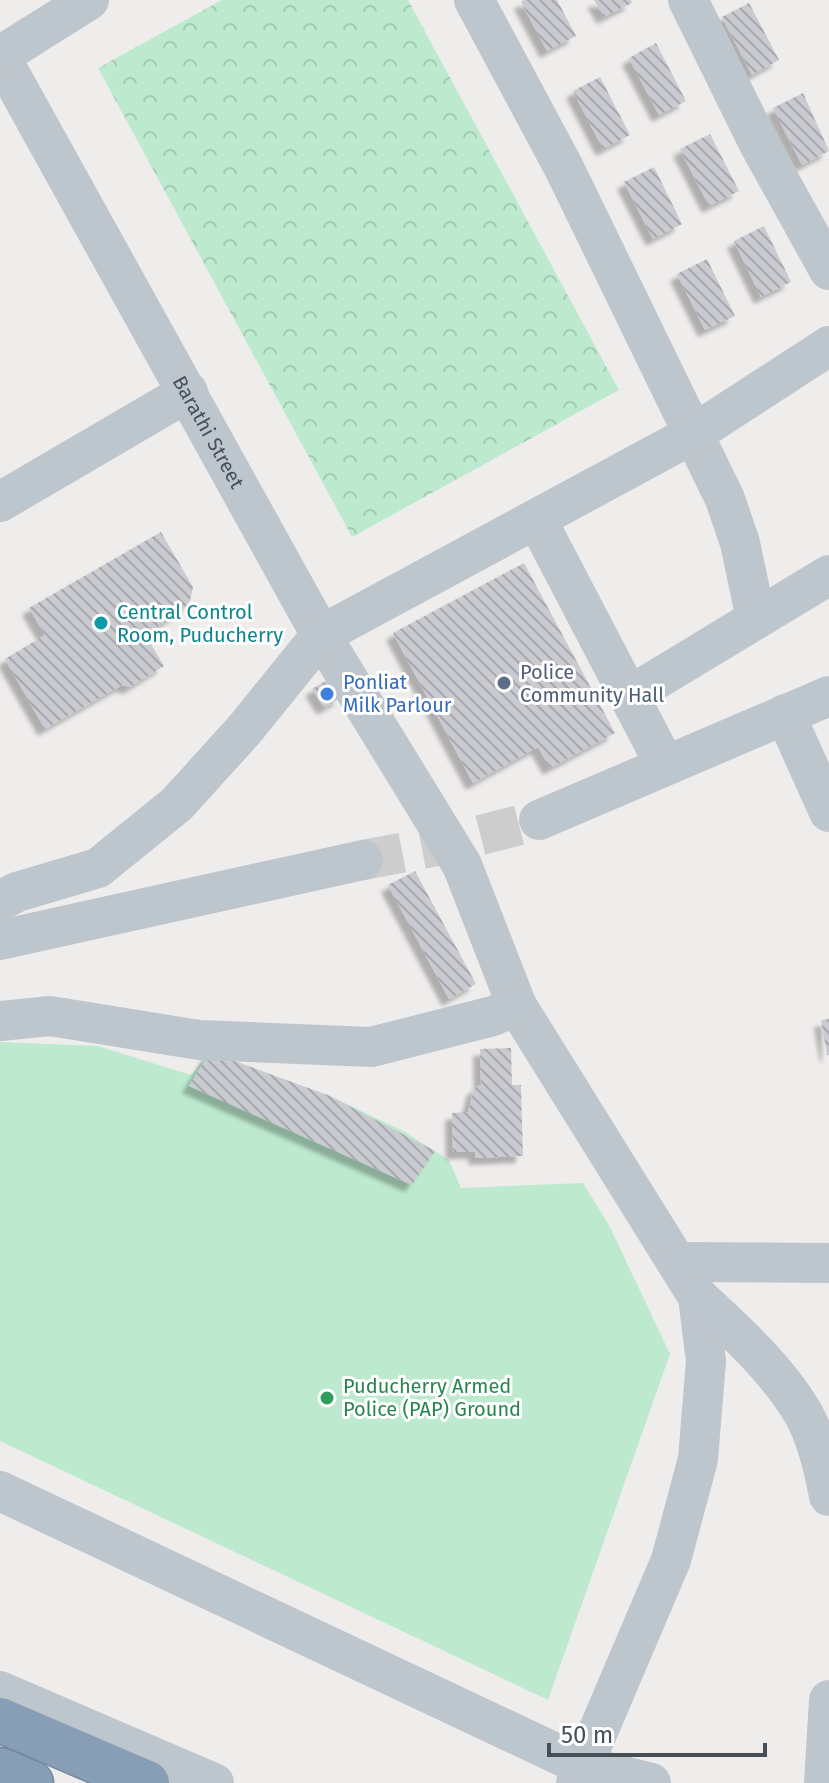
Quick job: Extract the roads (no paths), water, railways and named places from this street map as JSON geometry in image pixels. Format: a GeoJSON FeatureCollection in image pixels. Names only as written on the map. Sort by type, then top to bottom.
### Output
{"type":"FeatureCollection","features":[{"type":"Feature","properties":{"kind":"highway"},"geometry":{"type":"LineString","coordinates":[[0,1720],[147,1783]]}},
{"type":"Feature","properties":{"kind":"street"},"geometry":{"type":"LineString","coordinates":[[0,56],[89,0]]}},
{"type":"Feature","properties":{"kind":"street"},"geometry":{"type":"LineString","coordinates":[[474,0],[564,168],[695,433],[725,499],[740,543],[756,619]]}},
{"type":"Feature","properties":{"kind":"street"},"geometry":{"type":"LineString","coordinates":[[688,0],[758,142],[829,270]]}},
{"type":"Feature","properties":{"kind":"street","name":"Barathi Street"},"geometry":{"type":"LineString","coordinates":[[0,56],[321,635],[462,865],[517,1006],[698,1297]]}},
{"type":"Feature","properties":{"kind":"street"},"geometry":{"type":"LineString","coordinates":[[0,901],[98,868],[177,804],[245,729],[321,635],[695,433],[829,346]]}},
{"type":"Feature","properties":{"kind":"street"},"geometry":{"type":"LineString","coordinates":[[0,502],[188,392]]}},
{"type":"Feature","properties":{"kind":"street"},"geometry":{"type":"LineString","coordinates":[[537,520],[664,763]]}},
{"type":"Feature","properties":{"kind":"street"},"geometry":{"type":"LineString","coordinates":[[629,696],[829,575]]}},
{"type":"Feature","properties":{"kind":"street"},"geometry":{"type":"LineString","coordinates":[[539,820],[664,763],[829,696]]}},
{"type":"Feature","properties":{"kind":"street"},"geometry":{"type":"LineString","coordinates":[[785,714],[829,812]]}},
{"type":"Feature","properties":{"kind":"street"},"geometry":{"type":"LineString","coordinates":[[0,940],[363,860]]}},
{"type":"Feature","properties":{"kind":"street"},"geometry":{"type":"LineString","coordinates":[[0,1021],[50,1016],[199,1040],[371,1047],[493,1016],[517,1006]]}},
{"type":"Feature","properties":{"kind":"street"},"geometry":{"type":"LineString","coordinates":[[679,1262],[829,1263]]}},
{"type":"Feature","properties":{"kind":"street"},"geometry":{"type":"LineString","coordinates":[[698,1297],[742,1338],[803,1413],[827,1473]]}},
{"type":"Feature","properties":{"kind":"street"},"geometry":{"type":"LineString","coordinates":[[580,1775],[671,1560],[698,1459],[706,1361],[698,1297]]}},
{"type":"Feature","properties":{"kind":"street"},"geometry":{"type":"LineString","coordinates":[[0,1491],[580,1775],[651,1783]]}},
{"type":"Feature","properties":{"kind":"street"},"geometry":{"type":"LineString","coordinates":[[0,1691],[214,1783]]}},
{"type":"Feature","properties":{"kind":"street"},"geometry":{"type":"LineString","coordinates":[[824,1783],[829,1700]]}},
{"type":"Feature","properties":{"kind":"tunnel"},"geometry":{"type":"LineString","coordinates":[[363,860],[442,845],[539,820]]}},
{"type":"Feature","properties":{"kind":"place","name":"Central Control Room, Puducherry"},"geometry":{"type":"Point","coordinates":[101,623]}},
{"type":"Feature","properties":{"kind":"place","name":"Police Community Hall"},"geometry":{"type":"Point","coordinates":[504,683]}},
{"type":"Feature","properties":{"kind":"place","name":"Ponliat Milk Parlour"},"geometry":{"type":"Point","coordinates":[327,694]}},
{"type":"Feature","properties":{"kind":"place","name":"Puducherry Armed Police (PAP) Ground"},"geometry":{"type":"Point","coordinates":[327,1398]}}]}
